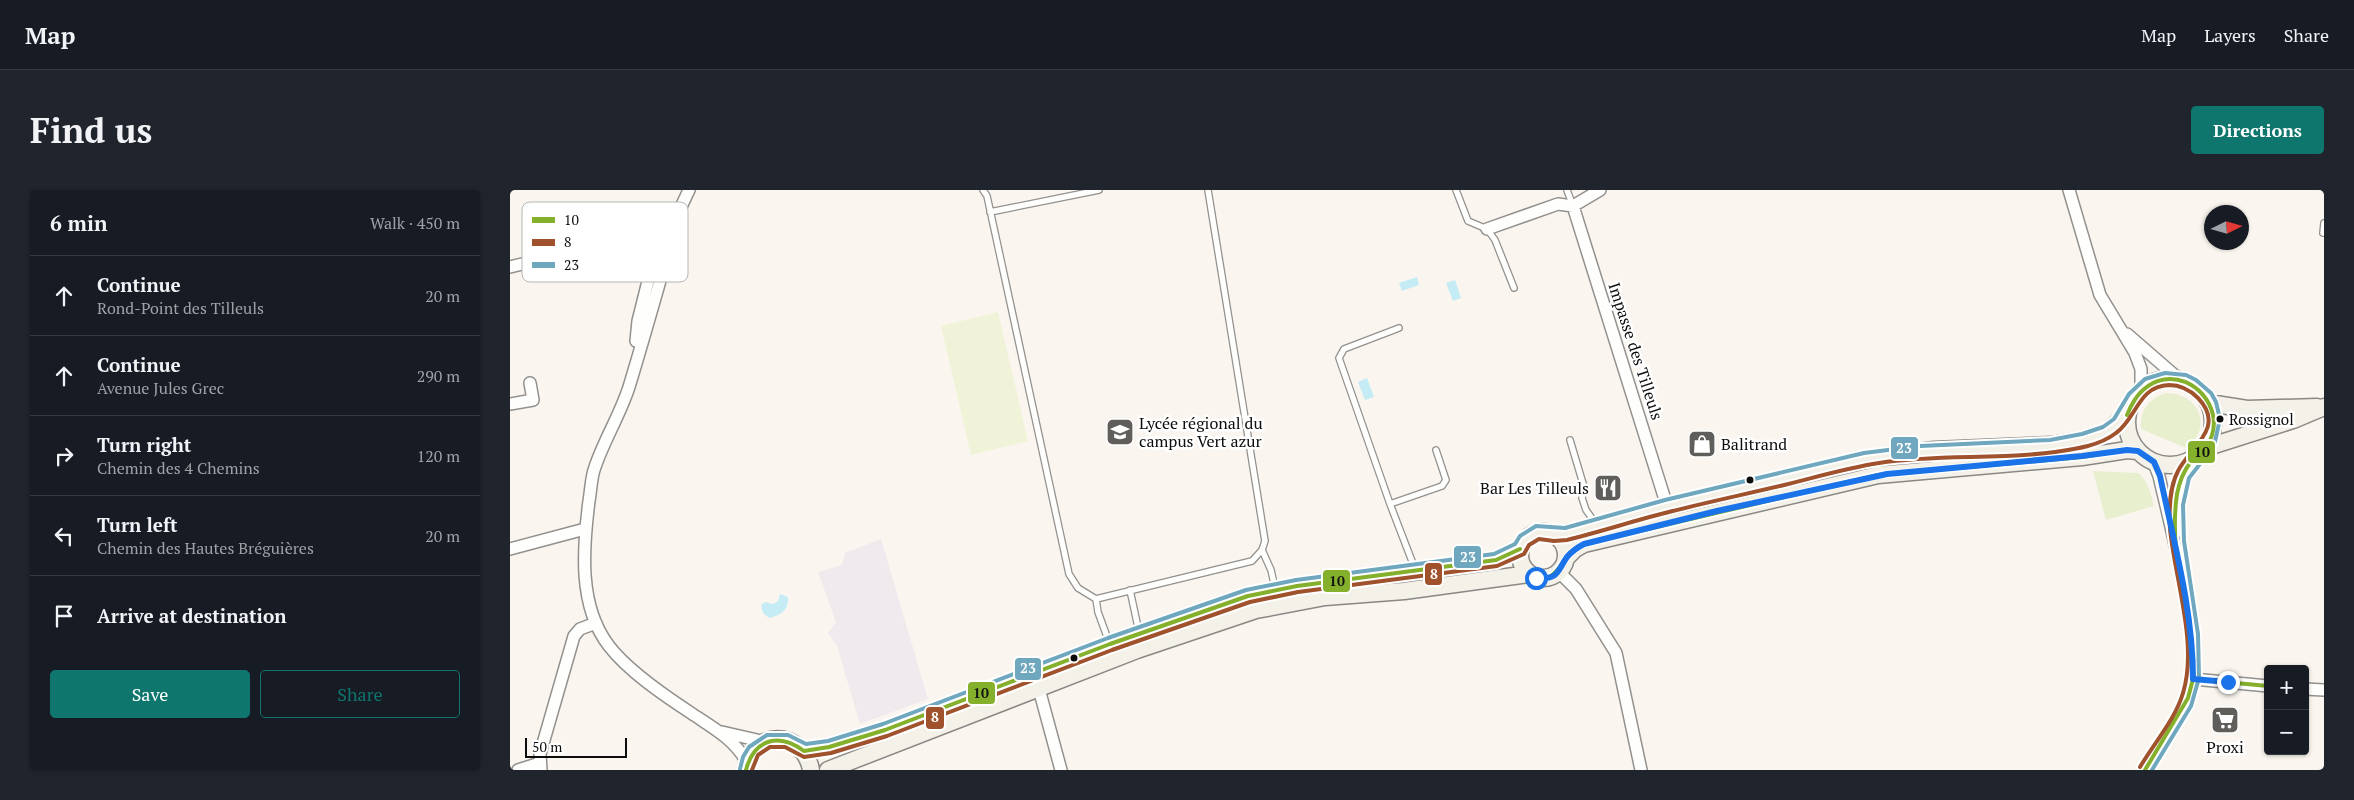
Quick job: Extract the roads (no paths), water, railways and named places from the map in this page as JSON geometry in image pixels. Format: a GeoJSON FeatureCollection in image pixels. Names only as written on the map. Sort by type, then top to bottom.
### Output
{"type":"FeatureCollection","features":[{"type":"Feature","properties":{"kind":"street"},"geometry":{"type":"LineString","coordinates":[[685,202],[690,190]]}},
{"type":"Feature","properties":{"kind":"street"},"geometry":{"type":"LineString","coordinates":[[1487,229],[1558,204],[1573,206],[1600,190]]}},
{"type":"Feature","properties":{"kind":"street"},"geometry":{"type":"LineString","coordinates":[[2068,190],[2100,295],[2135,353],[2141,369],[2141,390]]}},
{"type":"Feature","properties":{"kind":"street","name":"Impasse des Tilleuls"},"geometry":{"type":"LineString","coordinates":[[1573,206],[1667,506]]}},
{"type":"Feature","properties":{"kind":"street"},"geometry":{"type":"LineString","coordinates":[[633,367],[638,321],[649,282]]}},
{"type":"Feature","properties":{"kind":"street"},"geometry":{"type":"LineString","coordinates":[[658,282],[618,417],[594,469],[584,557],[588,598],[596,623],[611,648],[634,670],[691,713],[722,732],[742,753],[746,766]]}},
{"type":"Feature","properties":{"kind":"street"},"geometry":{"type":"LineString","coordinates":[[2118,326],[2180,380]]}},
{"type":"Feature","properties":{"kind":"street"},"geometry":{"type":"LineString","coordinates":[[2205,448],[2214,426],[2210,403],[2202,392],[2192,384],[2180,380],[2159,380],[2141,390],[2130,406],[2127,416],[2127,428],[2131,440],[2138,451],[2154,462],[2166,466],[2179,465],[2191,460],[2205,448],[2293,420],[2324,407]]}},
{"type":"Feature","properties":{"kind":"street"},"geometry":{"type":"LineString","coordinates":[[510,404],[532,400],[530,383]]}},
{"type":"Feature","properties":{"kind":"street"},"geometry":{"type":"LineString","coordinates":[[2210,403],[2247,409],[2324,407]]}},
{"type":"Feature","properties":{"kind":"street"},"geometry":{"type":"LineString","coordinates":[[1529,574],[1522,567],[1519,558],[1520,549],[1524,541],[1538,532],[1555,535],[1597,526],[1667,506],[1874,458],[1934,450],[2052,446],[2104,433],[2127,416]]}},
{"type":"Feature","properties":{"kind":"street"},"geometry":{"type":"LineString","coordinates":[[828,770],[1183,633],[1266,608],[1325,597],[1413,590],[1529,574],[1544,578],[1562,565],[1575,549],[1584,544],[1878,475],[2073,458],[2127,450],[2138,451]]}},
{"type":"Feature","properties":{"kind":"street"},"geometry":{"type":"LineString","coordinates":[[2179,559],[2177,498],[2180,481],[2191,460]]}},
{"type":"Feature","properties":{"kind":"street"},"geometry":{"type":"LineString","coordinates":[[2145,770],[2188,698],[2193,679],[2190,634],[2179,559],[2160,476],[2154,462]]}},
{"type":"Feature","properties":{"kind":"street"},"geometry":{"type":"LineString","coordinates":[[510,549],[586,529]]}},
{"type":"Feature","properties":{"kind":"street"},"geometry":{"type":"LineString","coordinates":[[1555,535],[1565,549],[1562,565],[1616,653],[1641,770]]}},
{"type":"Feature","properties":{"kind":"street"},"geometry":{"type":"LineString","coordinates":[[804,751],[828,747],[885,730],[1110,644],[1224,604],[1276,590],[1496,560],[1520,549]]}},
{"type":"Feature","properties":{"kind":"street"},"geometry":{"type":"LineString","coordinates":[[518,770],[540,766],[540,754],[574,636],[580,629],[596,623]]}},
{"type":"Feature","properties":{"kind":"street"},"geometry":{"type":"LineString","coordinates":[[2193,679],[2264,686]]}},
{"type":"Feature","properties":{"kind":"street"},"geometry":{"type":"LineString","coordinates":[[1040,689],[1061,770]]}},
{"type":"Feature","properties":{"kind":"street"},"geometry":{"type":"LineString","coordinates":[[2309,689],[2324,690]]}},
{"type":"Feature","properties":{"kind":"street"},"geometry":{"type":"LineString","coordinates":[[722,732],[765,742]]}},
{"type":"Feature","properties":{"kind":"street"},"geometry":{"type":"LineString","coordinates":[[746,766],[757,746],[765,742],[784,739],[799,746],[804,751],[811,770]]}},
{"type":"Feature","properties":{"kind":"lane"},"geometry":{"type":"LineString","coordinates":[[982,190],[987,196],[1068,574],[1078,588],[1096,599],[1252,561],[1262,550],[1265,541],[1208,190]]}},
{"type":"Feature","properties":{"kind":"lane"},"geometry":{"type":"LineString","coordinates":[[990,212],[1099,190]]}},
{"type":"Feature","properties":{"kind":"lane"},"geometry":{"type":"LineString","coordinates":[[1456,190],[1468,221],[1487,229],[1495,240],[1514,288]]}},
{"type":"Feature","properties":{"kind":"lane"},"geometry":{"type":"LineString","coordinates":[[1567,190],[1573,206]]}},
{"type":"Feature","properties":{"kind":"lane"},"geometry":{"type":"LineString","coordinates":[[2323,233],[2324,223]]}},
{"type":"Feature","properties":{"kind":"lane"},"geometry":{"type":"LineString","coordinates":[[1399,328],[1344,349],[1339,358],[1390,504],[1416,571]]}},
{"type":"Feature","properties":{"kind":"lane"},"geometry":{"type":"LineString","coordinates":[[1570,440],[1584,487],[1582,498],[1586,510],[1597,526]]}},
{"type":"Feature","properties":{"kind":"lane"},"geometry":{"type":"LineString","coordinates":[[1390,504],[1442,486],[1446,480],[1436,450]]}},
{"type":"Feature","properties":{"kind":"lane"},"geometry":{"type":"LineString","coordinates":[[1262,550],[1272,570],[1276,590]]}},
{"type":"Feature","properties":{"kind":"lane"},"geometry":{"type":"LineString","coordinates":[[1130,590],[1140,634]]}},
{"type":"Feature","properties":{"kind":"lane"},"geometry":{"type":"LineString","coordinates":[[1096,599],[1098,612],[1110,644]]}},
{"type":"Feature","properties":{"kind":"water"},"geometry":{"type":"Polygon","coordinates":[[[1417,277],[1419,285],[1402,291],[1399,283],[1417,277]]]}},
{"type":"Feature","properties":{"kind":"water"},"geometry":{"type":"Polygon","coordinates":[[[1455,280],[1461,298],[1453,301],[1446,283],[1455,280]]]}},
{"type":"Feature","properties":{"kind":"water"},"geometry":{"type":"Polygon","coordinates":[[[1367,378],[1374,397],[1365,400],[1358,382],[1367,378]]]}},
{"type":"Feature","properties":{"kind":"water"},"geometry":{"type":"Polygon","coordinates":[[[780,594],[788,597],[786,609],[769,618],[763,613],[761,605],[765,602],[773,604],[778,601],[780,594]]]}},
{"type":"Feature","properties":{"kind":"place","name":"Rossignol"},"geometry":{"type":"Point","coordinates":[2220,419]}},
{"type":"Feature","properties":{"kind":"place","name":"Lycée régional du campus Vert azur"},"geometry":{"type":"Point","coordinates":[1120,432]}},
{"type":"Feature","properties":{"kind":"place","name":"Balitrand"},"geometry":{"type":"Point","coordinates":[1702,444]}},
{"type":"Feature","properties":{"kind":"place","name":"Bar Les Tilleuls"},"geometry":{"type":"Point","coordinates":[1608,488]}},
{"type":"Feature","properties":{"kind":"place","name":"Proxi"},"geometry":{"type":"Point","coordinates":[2225,720]}}]}
